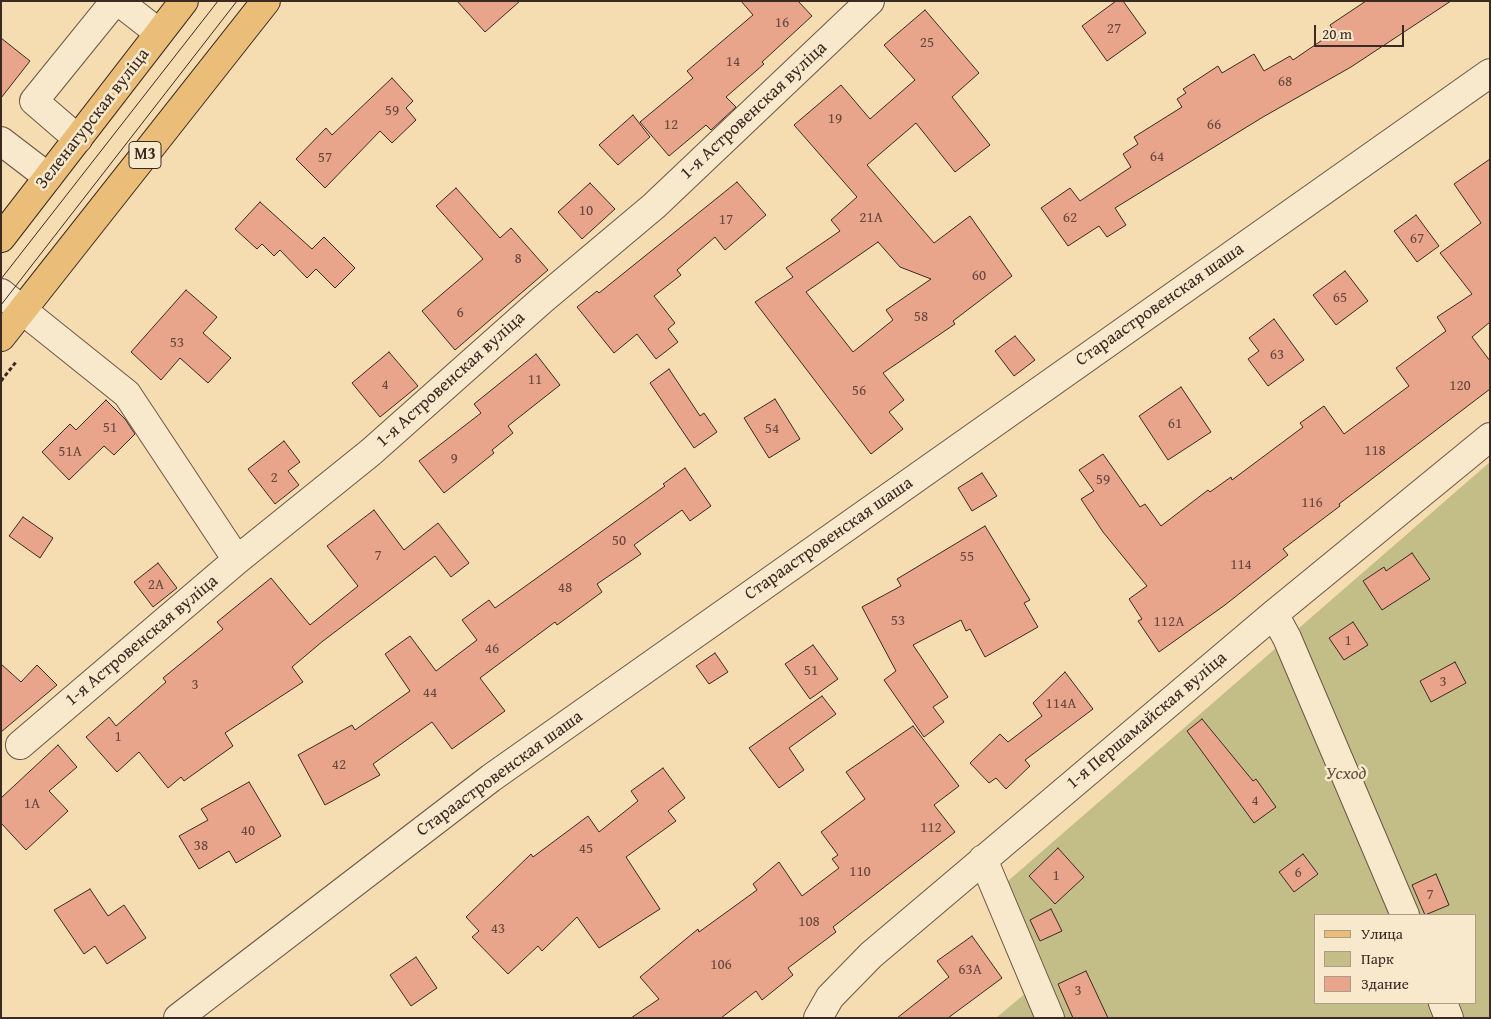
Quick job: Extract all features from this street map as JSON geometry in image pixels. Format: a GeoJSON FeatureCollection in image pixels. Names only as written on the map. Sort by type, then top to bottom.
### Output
{"type":"FeatureCollection","features":[{"type":"Feature","properties":{"kind":"main road","name":"Зеленагурская вуліца"},"geometry":{"type":"LineString","coordinates":[[1,238],[184,1]]}},
{"type":"Feature","properties":{"kind":"main road","name":"М3"},"geometry":{"type":"LineString","coordinates":[[1,337],[266,1]]}},
{"type":"Feature","properties":{"kind":"street"},"geometry":{"type":"LineString","coordinates":[[78,139],[34,101],[116,1],[159,33]]}},
{"type":"Feature","properties":{"kind":"street","name":"1-я Астровенская вуліца"},"geometry":{"type":"LineString","coordinates":[[20,745],[237,560],[371,452],[542,300],[654,206],[870,1]]}},
{"type":"Feature","properties":{"kind":"street","name":"Стараастровенская шаша"},"geometry":{"type":"LineString","coordinates":[[178,1018],[491,778],[1490,73]]}},
{"type":"Feature","properties":{"kind":"street"},"geometry":{"type":"LineString","coordinates":[[1,141],[48,177]]}},
{"type":"Feature","properties":{"kind":"street"},"geometry":{"type":"LineString","coordinates":[[1,293],[24,309],[128,394],[237,560]]}},
{"type":"Feature","properties":{"kind":"street","name":"1-я Першамайская вуліца"},"geometry":{"type":"LineString","coordinates":[[818,1018],[830,997],[871,955],[1274,614],[1490,436]]}},
{"type":"Feature","properties":{"kind":"street"},"geometry":{"type":"LineString","coordinates":[[1274,614],[1287,638],[1405,914]]}},
{"type":"Feature","properties":{"kind":"street"},"geometry":{"type":"LineString","coordinates":[[983,859],[1050,1018]]}},
{"type":"Feature","properties":{"kind":"street"},"geometry":{"type":"LineString","coordinates":[[1443,1004],[1449,1018]]}},
{"type":"Feature","properties":{"kind":"green space","name":"Усход"},"geometry":{"type":"Polygon","coordinates":[[[1490,462],[1490,1018],[996,1018],[1033,987],[993,894],[1490,462]]]}},
{"type":"Feature","properties":{"kind":"building"},"geometry":{"type":"Polygon","coordinates":[[[457,1],[520,1],[485,32],[457,1]]]}},
{"type":"Feature","properties":{"kind":"building"},"geometry":{"type":"Polygon","coordinates":[[[741,1],[798,1],[812,16],[762,62],[764,64],[726,97],[736,107],[711,130],[706,125],[669,156],[640,122],[693,78],[687,71],[753,15],[741,1]]]}},
{"type":"Feature","properties":{"kind":"building"},"geometry":{"type":"Polygon","coordinates":[[[1116,1],[1123,1],[1146,33],[1107,61],[1082,26],[1116,1]]]}},
{"type":"Feature","properties":{"kind":"building"},"geometry":{"type":"Polygon","coordinates":[[[1366,1],[1451,1],[1351,67],[1263,117],[1115,208],[1126,225],[1107,237],[1099,226],[1068,246],[1041,208],[1070,188],[1080,201],[1131,167],[1123,154],[1138,144],[1134,137],[1182,107],[1177,99],[1186,93],[1183,89],[1218,66],[1222,73],[1254,54],[1264,71],[1290,56],[1293,60],[1334,32],[1330,25],[1366,1]]]}},
{"type":"Feature","properties":{"kind":"building"},"geometry":{"type":"Polygon","coordinates":[[[925,10],[979,73],[952,97],[990,145],[955,172],[916,123],[867,165],[934,243],[970,216],[1012,276],[953,321],[955,324],[883,373],[904,400],[889,412],[903,429],[871,454],[755,302],[793,277],[786,268],[840,231],[831,220],[857,197],[794,125],[841,85],[870,119],[915,80],[884,45],[925,10]],[[878,242],[806,292],[853,352],[893,320],[886,310],[931,279],[900,267],[878,242]]]}},
{"type":"Feature","properties":{"kind":"building"},"geometry":{"type":"Polygon","coordinates":[[[1,38],[30,61],[1,98],[1,38]]]}},
{"type":"Feature","properties":{"kind":"building"},"geometry":{"type":"Polygon","coordinates":[[[392,78],[413,101],[406,108],[416,120],[392,143],[380,131],[325,188],[296,159],[326,128],[332,135],[392,78]]]}},
{"type":"Feature","properties":{"kind":"building"},"geometry":{"type":"Polygon","coordinates":[[[633,115],[650,137],[618,165],[599,145],[633,115]]]}},
{"type":"Feature","properties":{"kind":"building"},"geometry":{"type":"Polygon","coordinates":[[[1490,159],[1490,322],[1472,337],[1490,361],[1490,389],[1283,549],[1288,555],[1225,605],[1159,652],[1138,621],[1142,619],[1129,599],[1147,586],[1103,532],[1081,499],[1094,491],[1079,470],[1103,454],[1140,507],[1145,504],[1161,526],[1208,490],[1210,492],[1231,477],[1232,480],[1303,427],[1300,423],[1324,406],[1344,434],[1409,386],[1396,368],[1446,331],[1437,317],[1472,294],[1440,253],[1481,223],[1454,184],[1490,159]]]}},
{"type":"Feature","properties":{"kind":"building"},"geometry":{"type":"Polygon","coordinates":[[[737,182],[766,215],[725,250],[715,237],[677,270],[681,275],[654,296],[675,323],[668,329],[678,342],[656,359],[637,334],[614,353],[577,307],[597,291],[599,293],[737,182]]]}},
{"type":"Feature","properties":{"kind":"building"},"geometry":{"type":"Polygon","coordinates":[[[590,183],[615,209],[582,239],[558,212],[590,183]]]}},
{"type":"Feature","properties":{"kind":"building"},"geometry":{"type":"Polygon","coordinates":[[[456,188],[500,238],[511,228],[548,270],[455,350],[422,311],[483,259],[436,206],[456,188]]]}},
{"type":"Feature","properties":{"kind":"building"},"geometry":{"type":"Polygon","coordinates":[[[260,202],[312,249],[324,237],[355,268],[335,288],[316,269],[307,278],[280,250],[274,256],[262,244],[257,249],[235,229],[260,202]]]}},
{"type":"Feature","properties":{"kind":"building"},"geometry":{"type":"Polygon","coordinates":[[[1416,215],[1439,246],[1417,262],[1394,231],[1416,215]]]}},
{"type":"Feature","properties":{"kind":"building"},"geometry":{"type":"Polygon","coordinates":[[[1345,271],[1368,301],[1336,325],[1313,295],[1345,271]]]}},
{"type":"Feature","properties":{"kind":"building"},"geometry":{"type":"Polygon","coordinates":[[[186,290],[217,317],[203,333],[231,358],[208,383],[180,358],[161,380],[131,352],[186,290]]]}},
{"type":"Feature","properties":{"kind":"building"},"geometry":{"type":"Polygon","coordinates":[[[1274,319],[1304,360],[1268,386],[1248,359],[1259,351],[1249,338],[1274,319]]]}},
{"type":"Feature","properties":{"kind":"building"},"geometry":{"type":"Polygon","coordinates":[[[1015,336],[1035,360],[1014,376],[995,351],[1015,336]]]}},
{"type":"Feature","properties":{"kind":"building"},"geometry":{"type":"Polygon","coordinates":[[[389,352],[418,386],[380,417],[352,383],[389,352]]]}},
{"type":"Feature","properties":{"kind":"building"},"geometry":{"type":"Polygon","coordinates":[[[536,354],[560,385],[508,426],[513,433],[492,450],[494,453],[444,493],[419,461],[481,413],[474,404],[536,354]]]}},
{"type":"Feature","properties":{"kind":"building"},"geometry":{"type":"Polygon","coordinates":[[[669,369],[700,416],[704,413],[717,432],[694,448],[650,383],[669,369]]]}},
{"type":"Feature","properties":{"kind":"building"},"geometry":{"type":"Polygon","coordinates":[[[1181,387],[1211,432],[1168,460],[1139,416],[1181,387]]]}},
{"type":"Feature","properties":{"kind":"building"},"geometry":{"type":"Polygon","coordinates":[[[775,399],[800,439],[769,458],[744,418],[775,399]]]}},
{"type":"Feature","properties":{"kind":"building"},"geometry":{"type":"Polygon","coordinates":[[[106,400],[125,419],[135,434],[114,455],[104,446],[69,480],[42,452],[70,424],[76,430],[106,400]]]}},
{"type":"Feature","properties":{"kind":"building"},"geometry":{"type":"Polygon","coordinates":[[[284,441],[300,462],[288,471],[299,485],[275,504],[248,469],[284,441]]]}},
{"type":"Feature","properties":{"kind":"building"},"geometry":{"type":"Polygon","coordinates":[[[685,468],[711,506],[690,521],[682,510],[634,545],[641,554],[597,584],[602,592],[557,625],[555,622],[480,678],[505,711],[452,749],[432,722],[373,764],[380,775],[325,805],[298,755],[352,725],[355,730],[410,691],[385,654],[410,636],[436,671],[477,640],[462,620],[489,600],[495,608],[665,486],[663,484],[685,468]]]}},
{"type":"Feature","properties":{"kind":"building"},"geometry":{"type":"Polygon","coordinates":[[[982,473],[997,496],[972,511],[958,488],[982,473]]]}},
{"type":"Feature","properties":{"kind":"building"},"geometry":{"type":"Polygon","coordinates":[[[374,510],[404,550],[438,523],[469,563],[451,577],[435,556],[323,641],[292,667],[303,682],[225,733],[233,746],[184,781],[181,777],[168,788],[139,752],[117,772],[86,737],[109,717],[116,726],[166,682],[163,678],[223,629],[217,622],[271,578],[310,625],[358,586],[327,546],[374,510]]]}},
{"type":"Feature","properties":{"kind":"building"},"geometry":{"type":"Polygon","coordinates":[[[23,517],[53,538],[40,558],[9,536],[23,517]]]}},
{"type":"Feature","properties":{"kind":"building"},"geometry":{"type":"Polygon","coordinates":[[[985,526],[1030,600],[1024,603],[1038,627],[985,657],[970,629],[966,631],[961,620],[913,645],[948,697],[933,707],[944,722],[924,737],[884,680],[896,671],[862,607],[901,586],[897,579],[985,526]]]}},
{"type":"Feature","properties":{"kind":"building"},"geometry":{"type":"Polygon","coordinates":[[[1412,553],[1430,579],[1382,610],[1363,581],[1384,567],[1386,571],[1412,553]]]}},
{"type":"Feature","properties":{"kind":"building"},"geometry":{"type":"Polygon","coordinates":[[[158,563],[177,588],[153,607],[134,582],[158,563]]]}},
{"type":"Feature","properties":{"kind":"building"},"geometry":{"type":"Polygon","coordinates":[[[1353,622],[1368,645],[1344,660],[1329,638],[1353,622]]]}},
{"type":"Feature","properties":{"kind":"building"},"geometry":{"type":"Polygon","coordinates":[[[813,645],[838,679],[810,699],[785,664],[813,645]]]}},
{"type":"Feature","properties":{"kind":"building"},"geometry":{"type":"Polygon","coordinates":[[[715,653],[728,672],[709,684],[696,666],[715,653]]]}},
{"type":"Feature","properties":{"kind":"building"},"geometry":{"type":"Polygon","coordinates":[[[1455,662],[1466,683],[1431,702],[1420,681],[1455,662]]]}},
{"type":"Feature","properties":{"kind":"building"},"geometry":{"type":"Polygon","coordinates":[[[1,664],[21,682],[37,665],[57,685],[1,732],[1,664]]]}},
{"type":"Feature","properties":{"kind":"building"},"geometry":{"type":"Polygon","coordinates":[[[1065,672],[1093,709],[1025,760],[1030,766],[1006,789],[996,778],[989,783],[970,763],[1000,734],[1008,742],[1042,716],[1033,703],[1065,672]]]}},
{"type":"Feature","properties":{"kind":"building"},"geometry":{"type":"Polygon","coordinates":[[[822,696],[836,714],[789,748],[804,770],[779,788],[749,748],[822,696]]]}},
{"type":"Feature","properties":{"kind":"building"},"geometry":{"type":"Polygon","coordinates":[[[1202,719],[1253,781],[1256,779],[1276,807],[1254,823],[1187,731],[1202,719]]]}},
{"type":"Feature","properties":{"kind":"building"},"geometry":{"type":"Polygon","coordinates":[[[913,726],[959,786],[934,805],[955,832],[833,927],[836,932],[788,968],[793,975],[762,1000],[756,991],[721,1018],[631,1018],[659,999],[640,977],[698,929],[699,932],[757,890],[753,884],[779,862],[802,896],[839,868],[832,859],[838,855],[821,832],[865,799],[846,772],[913,726]]]}},
{"type":"Feature","properties":{"kind":"building"},"geometry":{"type":"Polygon","coordinates":[[[58,745],[77,767],[49,791],[68,811],[26,850],[1,823],[1,798],[58,745]]]}},
{"type":"Feature","properties":{"kind":"building"},"geometry":{"type":"Polygon","coordinates":[[[663,768],[685,798],[668,811],[676,821],[626,857],[660,909],[599,948],[577,917],[542,951],[538,946],[508,974],[472,937],[479,931],[466,917],[531,854],[533,857],[588,816],[599,832],[638,801],[631,791],[663,768]]]}},
{"type":"Feature","properties":{"kind":"building"},"geometry":{"type":"Polygon","coordinates":[[[249,782],[281,836],[236,863],[229,851],[199,869],[179,836],[208,820],[201,809],[249,782]]]}},
{"type":"Feature","properties":{"kind":"building"},"geometry":{"type":"Polygon","coordinates":[[[1058,848],[1084,877],[1055,904],[1029,876],[1058,848]]]}},
{"type":"Feature","properties":{"kind":"building"},"geometry":{"type":"Polygon","coordinates":[[[1303,854],[1318,874],[1294,892],[1279,872],[1303,854]]]}},
{"type":"Feature","properties":{"kind":"building"},"geometry":{"type":"Polygon","coordinates":[[[1436,874],[1449,905],[1425,914],[1412,885],[1436,874]]]}},
{"type":"Feature","properties":{"kind":"building"},"geometry":{"type":"Polygon","coordinates":[[[90,889],[108,916],[124,905],[146,938],[107,964],[95,946],[84,954],[54,910],[90,889]]]}},
{"type":"Feature","properties":{"kind":"building"},"geometry":{"type":"Polygon","coordinates":[[[1051,909],[1062,931],[1040,941],[1030,920],[1051,909]]]}},
{"type":"Feature","properties":{"kind":"building"},"geometry":{"type":"Polygon","coordinates":[[[972,936],[1002,978],[948,1018],[897,1018],[949,977],[937,961],[972,936]]]}},
{"type":"Feature","properties":{"kind":"building"},"geometry":{"type":"Polygon","coordinates":[[[416,957],[437,988],[411,1006],[390,975],[416,957]]]}},
{"type":"Feature","properties":{"kind":"building"},"geometry":{"type":"Polygon","coordinates":[[[1086,971],[1108,1018],[1073,1018],[1058,984],[1086,971]]]}},
{"type":"Feature","properties":{"kind":"tram line"},"geometry":{"type":"LineString","coordinates":[[1,279],[218,1]]}},
{"type":"Feature","properties":{"kind":"tram line"},"geometry":{"type":"LineString","coordinates":[[1,305],[237,1]]}}]}
